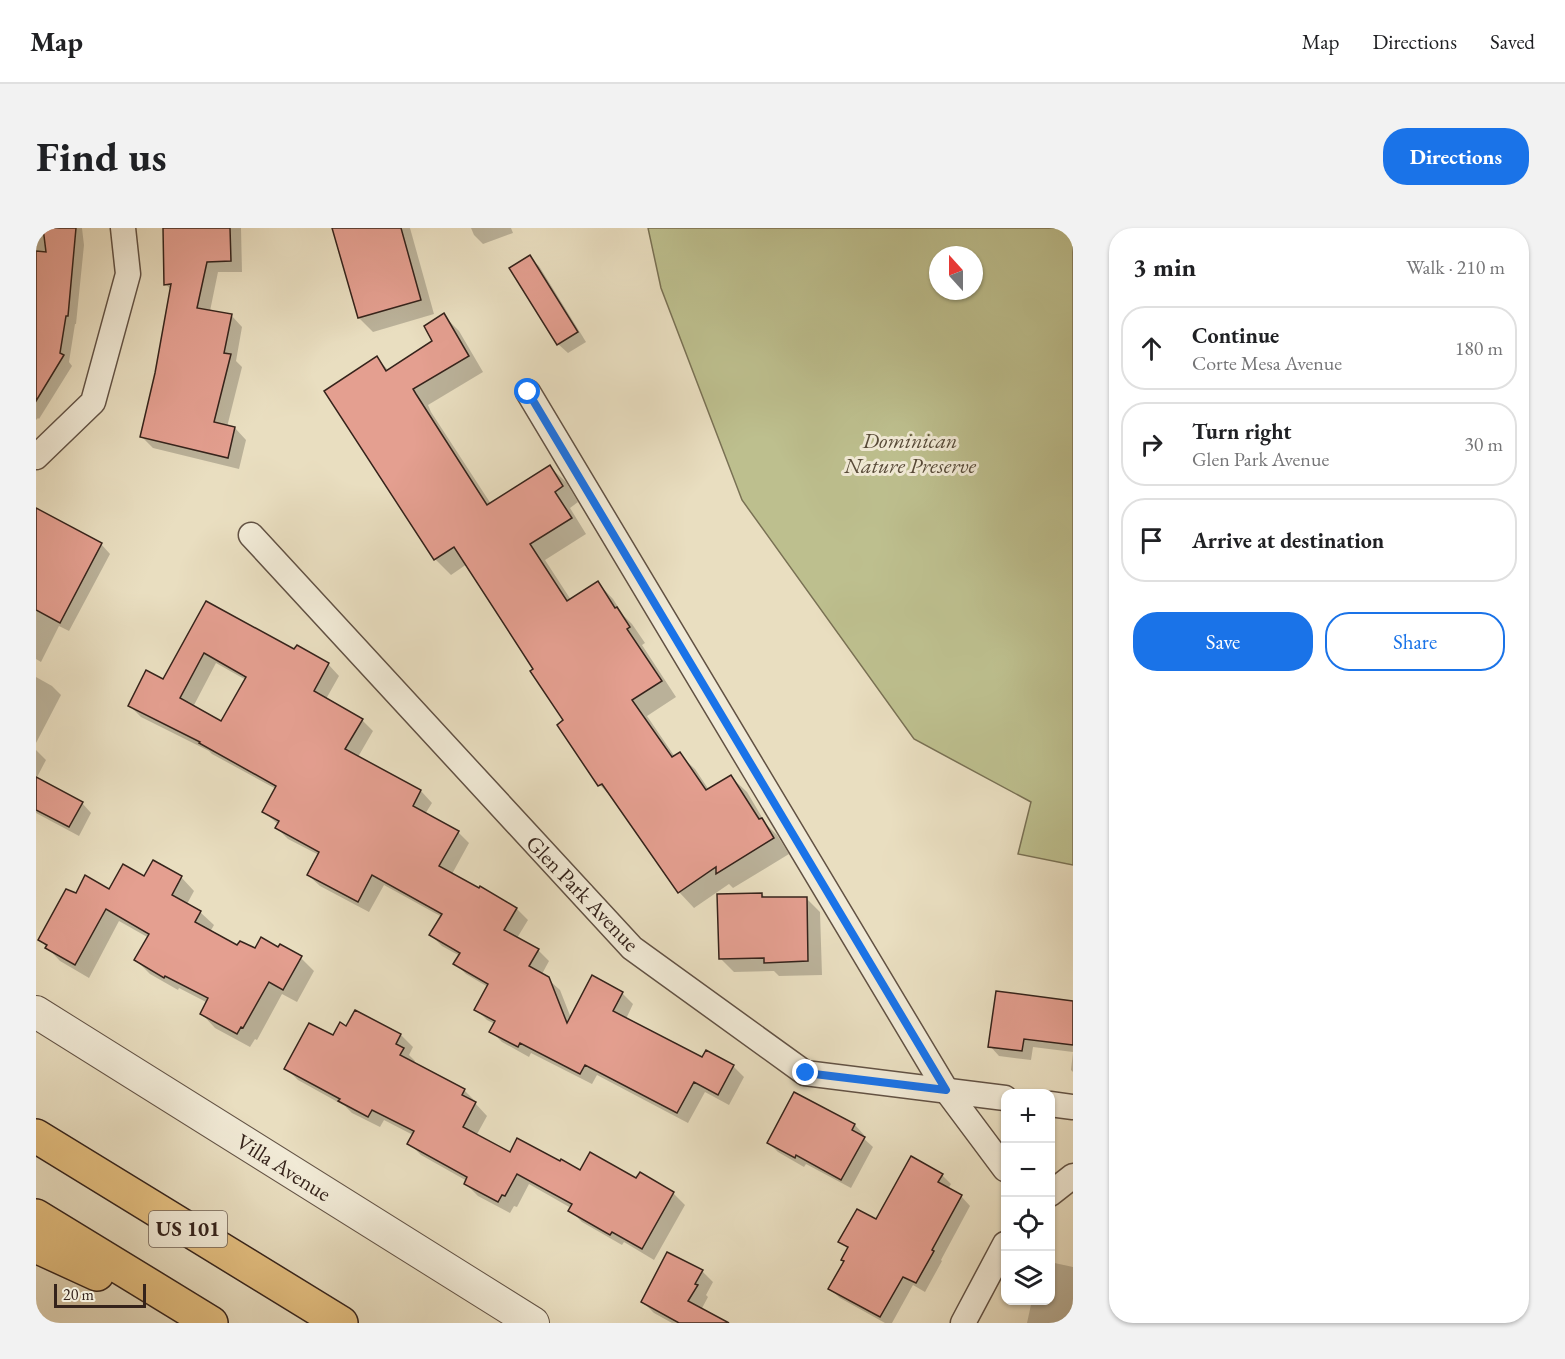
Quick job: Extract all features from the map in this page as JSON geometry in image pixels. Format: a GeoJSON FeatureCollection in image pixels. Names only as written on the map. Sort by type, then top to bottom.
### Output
{"type":"FeatureCollection","features":[{"type":"Feature","properties":{"kind":"highway","name":"US 101"},"geometry":{"type":"LineString","coordinates":[[36,1136],[341,1323]]}},
{"type":"Feature","properties":{"kind":"highway","name":"US 101"},"geometry":{"type":"LineString","coordinates":[[36,1216],[210,1323]]}},
{"type":"Feature","properties":{"kind":"highway"},"geometry":{"type":"LineString","coordinates":[[36,1246],[210,1323]]}},
{"type":"Feature","properties":{"kind":"street"},"geometry":{"type":"LineString","coordinates":[[36,457],[93,402],[128,274],[123,228]]}},
{"type":"Feature","properties":{"kind":"street"},"geometry":{"type":"LineString","coordinates":[[528,392],[946,1090],[1001,1164]]}},
{"type":"Feature","properties":{"kind":"street","name":"Glen Park Avenue"},"geometry":{"type":"LineString","coordinates":[[251,535],[632,948],[806,1073],[1001,1097]]}},
{"type":"Feature","properties":{"kind":"street","name":"Villa Avenue"},"geometry":{"type":"LineString","coordinates":[[36,1012],[533,1323]]}},
{"type":"Feature","properties":{"kind":"street"},"geometry":{"type":"LineString","coordinates":[[1055,1105],[1073,1107]]}},
{"type":"Feature","properties":{"kind":"street"},"geometry":{"type":"LineString","coordinates":[[1055,1190],[1073,1176]]}},
{"type":"Feature","properties":{"kind":"street"},"geometry":{"type":"LineString","coordinates":[[963,1323],[1001,1251]]}},
{"type":"Feature","properties":{"kind":"green space","name":"Dominican Nature Preserve"},"geometry":{"type":"Polygon","coordinates":[[[648,228],[1073,228],[1073,865],[1018,854],[1031,802],[914,739],[742,500],[661,288],[648,228]]]}},
{"type":"Feature","properties":{"kind":"building"},"geometry":{"type":"Polygon","coordinates":[[[43,228],[76,228],[68,316],[66,316],[60,353],[64,355],[36,401],[36,251],[46,252],[43,228]]]}},
{"type":"Feature","properties":{"kind":"building"},"geometry":{"type":"Polygon","coordinates":[[[163,228],[230,228],[231,261],[207,262],[197,308],[232,314],[224,353],[231,354],[214,422],[235,427],[228,458],[140,437],[155,373],[171,284],[164,285],[163,228]]]}},
{"type":"Feature","properties":{"kind":"building"},"geometry":{"type":"Polygon","coordinates":[[[332,228],[401,228],[421,300],[358,318],[332,228]]]}},
{"type":"Feature","properties":{"kind":"building"},"geometry":{"type":"Polygon","coordinates":[[[530,255],[578,332],[557,345],[509,268],[530,255]]]}},
{"type":"Feature","properties":{"kind":"building"},"geometry":{"type":"Polygon","coordinates":[[[444,313],[469,356],[413,389],[416,394],[487,505],[550,465],[563,486],[555,492],[572,518],[530,544],[567,601],[598,581],[630,627],[627,629],[662,681],[632,700],[672,757],[680,752],[706,790],[731,775],[774,838],[716,874],[716,867],[678,893],[602,784],[598,786],[557,725],[563,720],[530,671],[533,669],[454,547],[434,560],[324,391],[377,356],[386,371],[432,341],[424,326],[444,313]]]}},
{"type":"Feature","properties":{"kind":"building"},"geometry":{"type":"Polygon","coordinates":[[[36,508],[102,543],[60,623],[36,610],[36,508]]]}},
{"type":"Feature","properties":{"kind":"building"},"geometry":{"type":"Polygon","coordinates":[[[206,601],[294,649],[297,645],[329,663],[314,691],[363,719],[345,749],[421,790],[413,806],[459,831],[439,866],[479,888],[480,886],[517,908],[504,930],[539,949],[529,966],[549,977],[567,1023],[592,975],[623,992],[613,1011],[702,1057],[706,1050],[734,1065],[718,1095],[694,1082],[677,1113],[585,1065],[580,1074],[520,1043],[518,1047],[489,1032],[495,1021],[474,1010],[488,984],[453,964],[460,953],[429,935],[442,914],[372,875],[358,902],[307,875],[319,852],[275,828],[279,821],[262,812],[276,786],[200,742],[128,706],[146,670],[163,679],[206,601]],[[204,653],[180,698],[221,721],[246,677],[204,653]]]}},
{"type":"Feature","properties":{"kind":"building"},"geometry":{"type":"Polygon","coordinates":[[[36,777],[83,802],[69,827],[36,810],[36,777]]]}},
{"type":"Feature","properties":{"kind":"building"},"geometry":{"type":"Polygon","coordinates":[[[153,860],[182,876],[172,895],[201,911],[195,922],[237,945],[240,941],[255,948],[261,937],[278,947],[280,944],[302,956],[283,990],[269,982],[243,1028],[241,1027],[237,1034],[200,1014],[208,998],[165,976],[164,978],[134,960],[149,934],[106,909],[75,965],[45,948],[47,945],[38,940],[66,889],[76,893],[85,875],[109,889],[123,864],[144,876],[153,860]]]}},
{"type":"Feature","properties":{"kind":"building"},"geometry":{"type":"Polygon","coordinates":[[[762,893],[762,897],[807,897],[808,961],[764,963],[764,958],[719,959],[717,894],[762,893]]]}},
{"type":"Feature","properties":{"kind":"building"},"geometry":{"type":"Polygon","coordinates":[[[996,991],[1073,1001],[1073,1045],[1024,1039],[1022,1051],[988,1047],[996,991]]]}},
{"type":"Feature","properties":{"kind":"building"},"geometry":{"type":"Polygon","coordinates":[[[355,1010],[401,1034],[396,1044],[404,1048],[400,1055],[465,1089],[462,1095],[476,1102],[463,1127],[510,1152],[517,1138],[580,1170],[590,1152],[636,1178],[640,1172],[674,1192],[642,1249],[612,1232],[610,1235],[568,1211],[572,1204],[517,1174],[505,1196],[502,1195],[498,1202],[464,1184],[467,1177],[407,1144],[414,1131],[372,1110],[368,1117],[284,1069],[309,1023],[333,1035],[340,1022],[346,1026],[355,1010]]]}},
{"type":"Feature","properties":{"kind":"building"},"geometry":{"type":"Polygon","coordinates":[[[794,1092],[855,1124],[852,1130],[865,1137],[841,1180],[796,1155],[795,1158],[767,1143],[794,1092]]]}},
{"type":"Feature","properties":{"kind":"building"},"geometry":{"type":"Polygon","coordinates":[[[911,1156],[943,1174],[938,1182],[962,1195],[916,1283],[903,1277],[880,1317],[828,1289],[844,1261],[841,1260],[848,1247],[838,1242],[857,1209],[876,1219],[911,1156]]]}},
{"type":"Feature","properties":{"kind":"building"},"geometry":{"type":"Polygon","coordinates":[[[667,1252],[703,1270],[695,1284],[698,1285],[688,1301],[729,1323],[679,1323],[641,1302],[667,1252]]]}},
{"type":"Feature","properties":{"kind":"route"},"geometry":{"type":"LineString","coordinates":[[528,392],[946,1090],[806,1073]]}}]}
